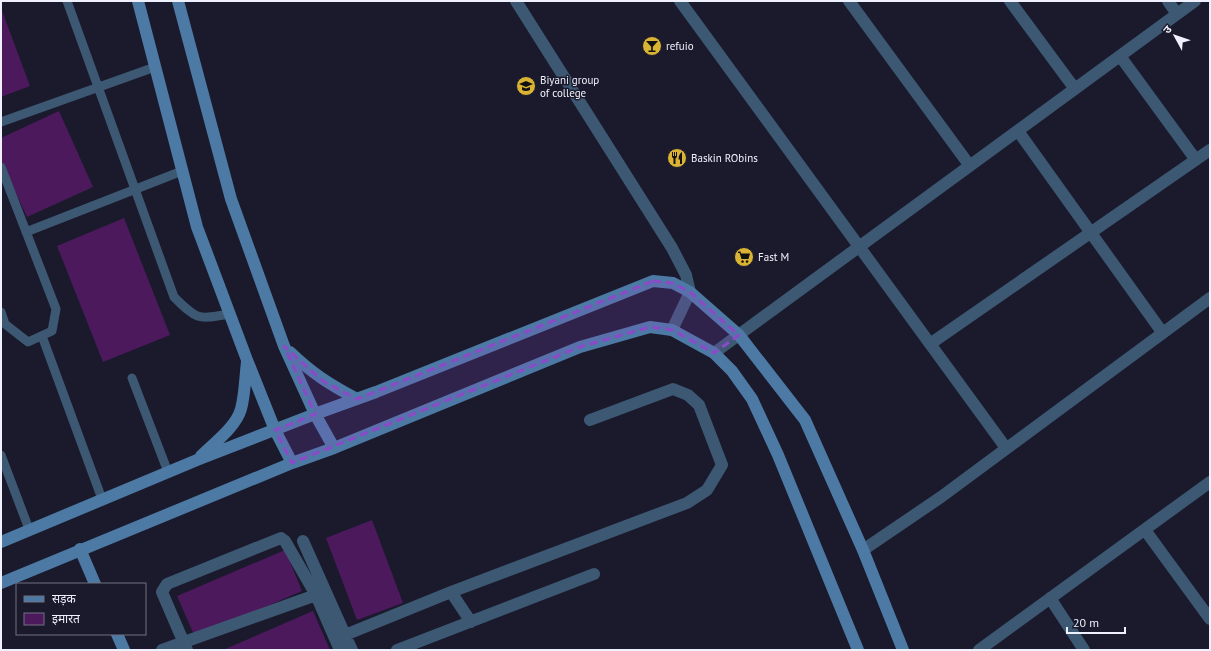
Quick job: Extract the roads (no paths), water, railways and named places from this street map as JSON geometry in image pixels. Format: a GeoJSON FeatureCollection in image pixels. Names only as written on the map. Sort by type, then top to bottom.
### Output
{"type":"FeatureCollection","features":[{"type":"Feature","properties":{"kind":"street"},"geometry":{"type":"LineString","coordinates":[[138,1],[197,227],[275,430],[292,462]]}},
{"type":"Feature","properties":{"kind":"street"},"geometry":{"type":"LineString","coordinates":[[178,1],[231,199],[284,346],[315,414],[334,448]]}},
{"type":"Feature","properties":{"kind":"street"},"geometry":{"type":"LineString","coordinates":[[516,1],[672,248],[686,275],[690,292],[672,330]]}},
{"type":"Feature","properties":{"kind":"street"},"geometry":{"type":"LineString","coordinates":[[680,1],[1006,448]]}},
{"type":"Feature","properties":{"kind":"street"},"geometry":{"type":"LineString","coordinates":[[849,1],[970,166]]}},
{"type":"Feature","properties":{"kind":"street"},"geometry":{"type":"LineString","coordinates":[[1010,1],[1075,89]]}},
{"type":"Feature","properties":{"kind":"street"},"geometry":{"type":"LineString","coordinates":[[1168,1],[1178,14]]}},
{"type":"Feature","properties":{"kind":"street"},"geometry":{"type":"LineString","coordinates":[[714,353],[1196,1]]}},
{"type":"Feature","properties":{"kind":"street"},"geometry":{"type":"LineString","coordinates":[[1120,56],[1196,160]]}},
{"type":"Feature","properties":{"kind":"street"},"geometry":{"type":"LineString","coordinates":[[1018,131],[1162,332]]}},
{"type":"Feature","properties":{"kind":"street"},"geometry":{"type":"LineString","coordinates":[[930,344],[1210,150]]}},
{"type":"Feature","properties":{"kind":"street"},"geometry":{"type":"LineString","coordinates":[[1,542],[197,460],[357,399],[653,281],[673,283],[690,292],[739,335],[805,420],[863,550],[903,650]]}},
{"type":"Feature","properties":{"kind":"street"},"geometry":{"type":"LineString","coordinates":[[863,550],[941,497],[1162,332],[1210,298]]}},
{"type":"Feature","properties":{"kind":"street"},"geometry":{"type":"LineString","coordinates":[[1,583],[292,462],[334,448],[580,347],[650,326],[672,330],[714,353],[732,371],[752,399],[778,455],[858,650]]}},
{"type":"Feature","properties":{"kind":"street"},"geometry":{"type":"LineString","coordinates":[[284,346],[318,378],[357,399]]}},
{"type":"Feature","properties":{"kind":"street"},"geometry":{"type":"LineString","coordinates":[[197,460],[223,435],[235,421],[241,410],[247,360]]}},
{"type":"Feature","properties":{"kind":"street"},"geometry":{"type":"LineString","coordinates":[[345,636],[451,592],[687,504],[707,490],[722,466],[699,405],[688,394],[673,389],[590,420]]}},
{"type":"Feature","properties":{"kind":"street"},"geometry":{"type":"LineString","coordinates":[[981,650],[1210,482]]}},
{"type":"Feature","properties":{"kind":"street"},"geometry":{"type":"LineString","coordinates":[[1145,530],[1210,619]]}},
{"type":"Feature","properties":{"kind":"street"},"geometry":{"type":"LineString","coordinates":[[186,646],[162,592],[167,584],[281,538],[285,541],[316,595],[340,650]]}},
{"type":"Feature","properties":{"kind":"street"},"geometry":{"type":"LineString","coordinates":[[303,541],[352,650]]}},
{"type":"Feature","properties":{"kind":"street"},"geometry":{"type":"LineString","coordinates":[[80,549],[95,583]]}},
{"type":"Feature","properties":{"kind":"street"},"geometry":{"type":"LineString","coordinates":[[396,650],[594,574]]}},
{"type":"Feature","properties":{"kind":"street"},"geometry":{"type":"LineString","coordinates":[[451,592],[471,622]]}},
{"type":"Feature","properties":{"kind":"street"},"geometry":{"type":"LineString","coordinates":[[162,650],[186,646],[316,595]]}},
{"type":"Feature","properties":{"kind":"street"},"geometry":{"type":"LineString","coordinates":[[1050,598],[1084,650]]}},
{"type":"Feature","properties":{"kind":"street"},"geometry":{"type":"LineString","coordinates":[[117,635],[124,650]]}},
{"type":"Feature","properties":{"kind":"lane"},"geometry":{"type":"LineString","coordinates":[[67,1],[97,88],[174,297],[187,311],[200,318],[230,314]]}},
{"type":"Feature","properties":{"kind":"lane"},"geometry":{"type":"LineString","coordinates":[[1,122],[155,67]]}},
{"type":"Feature","properties":{"kind":"lane"},"geometry":{"type":"LineString","coordinates":[[1,168],[56,309],[52,331],[28,342],[5,324],[1,312]]}},
{"type":"Feature","properties":{"kind":"lane"},"geometry":{"type":"LineString","coordinates":[[26,232],[182,171]]}},
{"type":"Feature","properties":{"kind":"lane"},"geometry":{"type":"LineString","coordinates":[[42,336],[102,499]]}},
{"type":"Feature","properties":{"kind":"lane"},"geometry":{"type":"LineString","coordinates":[[132,378],[168,472]]}},
{"type":"Feature","properties":{"kind":"lane"},"geometry":{"type":"LineString","coordinates":[[1,455],[29,529]]}},
{"type":"Feature","properties":{"kind":"place","name":"refuio"},"geometry":{"type":"Point","coordinates":[652,46]}},
{"type":"Feature","properties":{"kind":"place","name":"Biyani group of college"},"geometry":{"type":"Point","coordinates":[526,86]}},
{"type":"Feature","properties":{"kind":"place","name":"Baskin RObins"},"geometry":{"type":"Point","coordinates":[677,158]}},
{"type":"Feature","properties":{"kind":"place","name":"Fast M"},"geometry":{"type":"Point","coordinates":[744,257]}}]}
